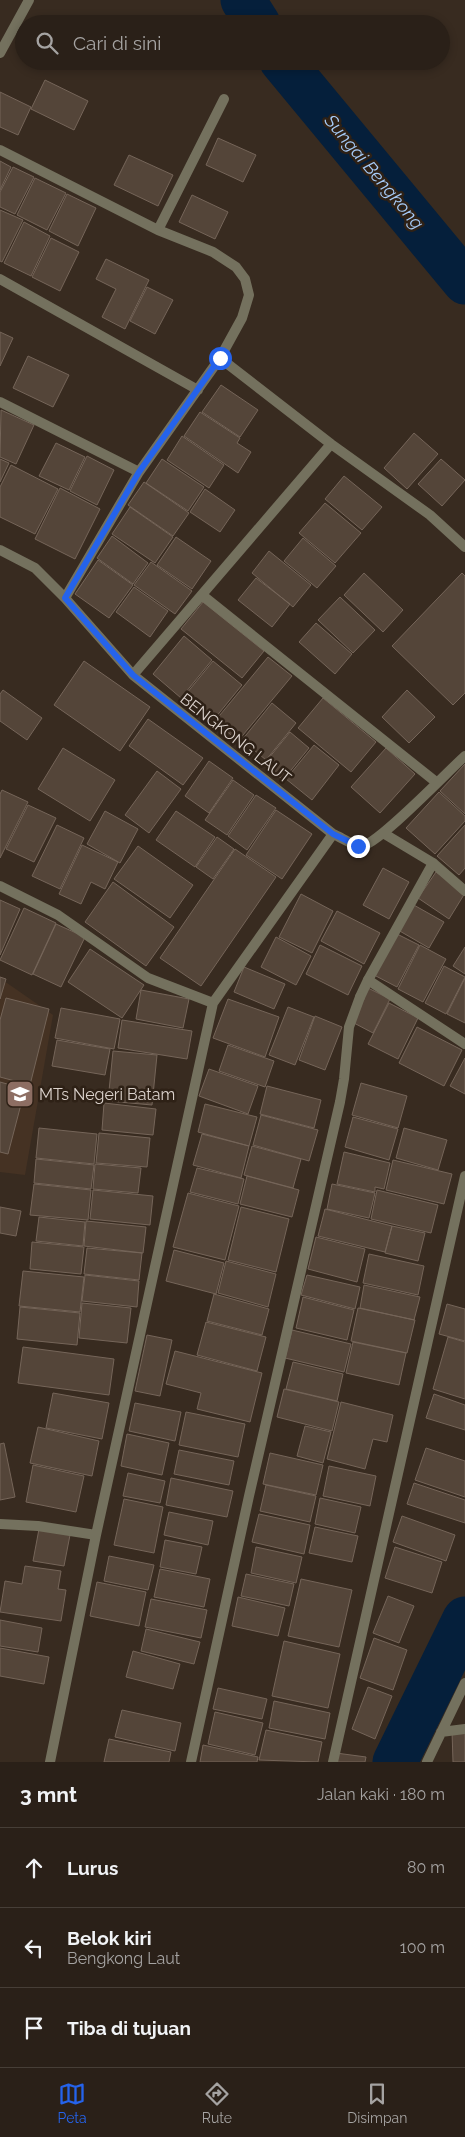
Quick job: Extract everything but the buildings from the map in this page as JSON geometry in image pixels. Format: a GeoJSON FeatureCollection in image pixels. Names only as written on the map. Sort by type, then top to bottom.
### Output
{"type":"FeatureCollection","features":[{"type":"Feature","properties":{"kind":"street"},"geometry":{"type":"LineString","coordinates":[[21,15],[29,0]]}},
{"type":"Feature","properties":{"kind":"street"},"geometry":{"type":"LineString","coordinates":[[0,53],[15,26]]}},
{"type":"Feature","properties":{"kind":"street"},"geometry":{"type":"LineString","coordinates":[[158,230],[224,99]]}},
{"type":"Feature","properties":{"kind":"street"},"geometry":{"type":"LineString","coordinates":[[0,150],[158,230],[213,252],[236,267],[245,279],[249,295],[242,318],[220,358],[139,472],[65,598]]}},
{"type":"Feature","properties":{"kind":"street"},"geometry":{"type":"LineString","coordinates":[[0,279],[198,390]]}},
{"type":"Feature","properties":{"kind":"street"},"geometry":{"type":"LineString","coordinates":[[220,358],[331,444],[430,514],[465,547]]}},
{"type":"Feature","properties":{"kind":"street"},"geometry":{"type":"LineString","coordinates":[[0,402],[139,472]]}},
{"type":"Feature","properties":{"kind":"street"},"geometry":{"type":"LineString","coordinates":[[133,675],[331,444]]}},
{"type":"Feature","properties":{"kind":"street","name":"BENGKONG LAUT"},"geometry":{"type":"LineString","coordinates":[[0,550],[35,568],[65,598],[133,675],[333,834],[362,846],[368,845],[399,820],[436,782],[465,756]]}},
{"type":"Feature","properties":{"kind":"street"},"geometry":{"type":"LineString","coordinates":[[202,595],[436,782]]}},
{"type":"Feature","properties":{"kind":"street"},"geometry":{"type":"LineString","coordinates":[[383,833],[433,864],[465,891]]}},
{"type":"Feature","properties":{"kind":"street"},"geometry":{"type":"LineString","coordinates":[[50,1762],[96,1535],[212,1003],[333,834]]}},
{"type":"Feature","properties":{"kind":"street"},"geometry":{"type":"LineString","coordinates":[[192,1762],[248,1496],[340,1102],[349,1027],[368,980],[433,864]]}},
{"type":"Feature","properties":{"kind":"street"},"geometry":{"type":"LineString","coordinates":[[0,886],[58,915],[148,978],[212,1003]]}},
{"type":"Feature","properties":{"kind":"street"},"geometry":{"type":"LineString","coordinates":[[368,980],[465,1044]]}},
{"type":"Feature","properties":{"kind":"street"},"geometry":{"type":"LineString","coordinates":[[333,1762],[465,1176]]}},
{"type":"Feature","properties":{"kind":"street"},"geometry":{"type":"LineString","coordinates":[[0,1524],[38,1526],[96,1535]]}},
{"type":"Feature","properties":{"kind":"street"},"geometry":{"type":"LineString","coordinates":[[427,1762],[465,1683]]}},
{"type":"Feature","properties":{"kind":"street"},"geometry":{"type":"LineString","coordinates":[[441,1732],[465,1729]]}},
{"type":"Feature","properties":{"kind":"shaded area","name":"MTs Negeri Batam"},"geometry":{"type":"Polygon","coordinates":[[[0,981],[7,983],[53,1015],[25,1175],[0,1172],[0,981]]]}},
{"type":"Feature","properties":{"kind":"waterway","name":"Sungai Bengkong"},"geometry":{"type":"LineString","coordinates":[[243,0],[252,15]]}},
{"type":"Feature","properties":{"kind":"waterway","name":"Sungai Bengkong"},"geometry":{"type":"LineString","coordinates":[[289,70],[465,282]]}},
{"type":"Feature","properties":{"kind":"waterway"},"geometry":{"type":"LineString","coordinates":[[395,1762],[465,1619]]}},
{"type":"Feature","properties":{"kind":"place","name":"MTs Negeri Batam"},"geometry":{"type":"Point","coordinates":[20,1094]}},
{"type":"Feature","properties":{"kind":"route"},"geometry":{"type":"LineString","coordinates":[[220,358],[139,472],[65,598],[133,675],[333,834],[358,846]]}}]}
